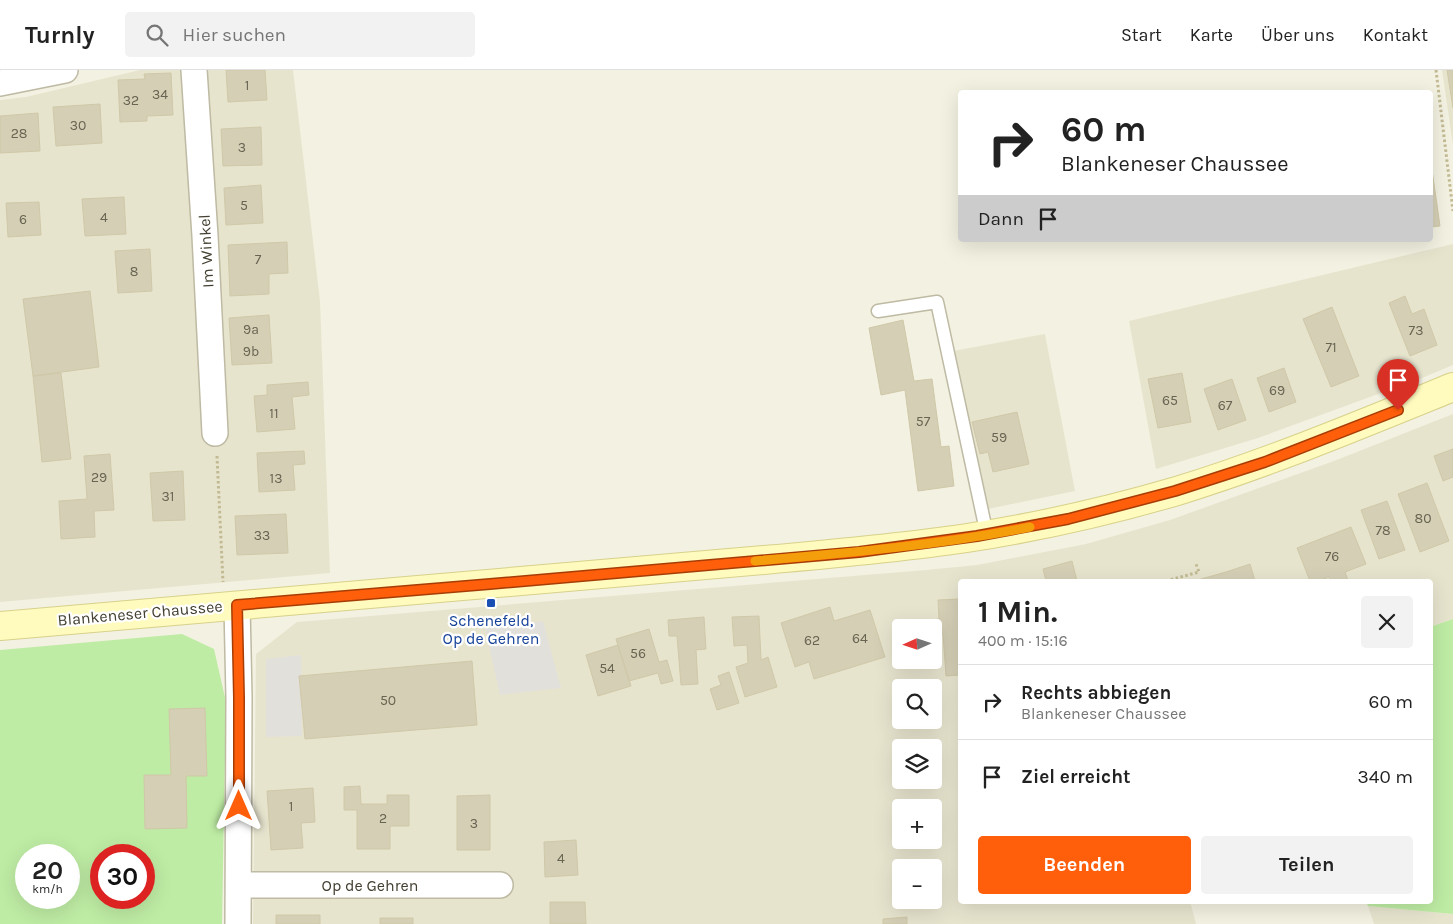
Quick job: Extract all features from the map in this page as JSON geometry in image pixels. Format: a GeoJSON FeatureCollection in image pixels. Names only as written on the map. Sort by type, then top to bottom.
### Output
{"type":"FeatureCollection","features":[{"type":"Feature","properties":{"kind":"main road","name":"Blankeneser Chaussee"},"geometry":{"type":"LineString","coordinates":[[0,626],[230,597],[480,585],[859,552],[987,535],[1068,519],[1209,481],[1265,462],[1453,387]]}},
{"type":"Feature","properties":{"kind":"street"},"geometry":{"type":"LineString","coordinates":[[0,83],[65,70]]}},
{"type":"Feature","properties":{"kind":"street","name":"Im Winkel"},"geometry":{"type":"LineString","coordinates":[[194,70],[215,433]]}},
{"type":"Feature","properties":{"kind":"street"},"geometry":{"type":"LineString","coordinates":[[230,597],[239,698],[238,924]]}},
{"type":"Feature","properties":{"kind":"street","name":"Op de Gehren"},"geometry":{"type":"LineString","coordinates":[[239,885],[500,885]]}},
{"type":"Feature","properties":{"kind":"lane"},"geometry":{"type":"LineString","coordinates":[[878,311],[937,302],[987,535]]}},
{"type":"Feature","properties":{"kind":"path"},"geometry":{"type":"LineString","coordinates":[[1436,70],[1453,210]]}},
{"type":"Feature","properties":{"kind":"path"},"geometry":{"type":"LineString","coordinates":[[215,433],[230,597]]}},
{"type":"Feature","properties":{"kind":"path"},"geometry":{"type":"LineString","coordinates":[[1173,579],[1199,572],[1196,564]]}},
{"type":"Feature","properties":{"kind":"shaded area"},"geometry":{"type":"Polygon","coordinates":[[[140,70],[293,70],[320,301],[330,573],[0,602],[0,100],[26,97],[140,70]]]}},
{"type":"Feature","properties":{"kind":"shaded area"},"geometry":{"type":"Polygon","coordinates":[[[1442,70],[1453,70],[1453,145],[1442,70]]]}},
{"type":"Feature","properties":{"kind":"shaded area"},"geometry":{"type":"Polygon","coordinates":[[[1453,244],[1453,365],[1258,438],[1156,469],[1129,321],[1453,244]]]}},
{"type":"Feature","properties":{"kind":"shaded area"},"geometry":{"type":"Polygon","coordinates":[[[1045,334],[1075,491],[988,509],[953,351],[1045,334]]]}},
{"type":"Feature","properties":{"kind":"shaded area"},"geometry":{"type":"Polygon","coordinates":[[[1453,414],[1453,619],[1433,626],[1433,579],[958,579],[958,904],[1191,904],[1196,924],[253,924],[256,654],[297,622],[977,565],[1086,544],[1170,520],[1334,461],[1453,414]]]}},
{"type":"Feature","properties":{"kind":"shaded area"},"geometry":{"type":"Polygon","coordinates":[[[543,621],[561,688],[500,695],[485,628],[543,621]]]}},
{"type":"Feature","properties":{"kind":"shaded area"},"geometry":{"type":"Polygon","coordinates":[[[301,655],[302,736],[266,737],[266,659],[301,655]]]}},
{"type":"Feature","properties":{"kind":"shaded area"},"geometry":{"type":"Polygon","coordinates":[[[1368,906],[1453,914],[1453,924],[1374,924],[1368,906]]]}},
{"type":"Feature","properties":{"kind":"green space"},"geometry":{"type":"Polygon","coordinates":[[[1453,619],[1453,914],[1368,906],[1367,904],[1433,904],[1433,626],[1453,619]]]}},
{"type":"Feature","properties":{"kind":"green space"},"geometry":{"type":"Polygon","coordinates":[[[182,634],[214,649],[226,702],[222,924],[0,924],[0,650],[182,634]]]}},
{"type":"Feature","properties":{"kind":"building"},"geometry":{"type":"Polygon","coordinates":[[[226,70],[265,70],[267,100],[228,102],[226,70]]]}},
{"type":"Feature","properties":{"kind":"building"},"geometry":{"type":"Polygon","coordinates":[[[1447,70],[1453,70],[1453,108],[1447,70]]]}},
{"type":"Feature","properties":{"kind":"building"},"geometry":{"type":"Polygon","coordinates":[[[171,73],[173,115],[147,116],[147,121],[120,122],[118,80],[145,79],[144,74],[171,73]]]}},
{"type":"Feature","properties":{"kind":"building"},"geometry":{"type":"Polygon","coordinates":[[[100,104],[102,143],[56,146],[53,107],[100,104]]]}},
{"type":"Feature","properties":{"kind":"building"},"geometry":{"type":"Polygon","coordinates":[[[38,113],[40,151],[0,153],[0,116],[38,113]]]}},
{"type":"Feature","properties":{"kind":"building"},"geometry":{"type":"Polygon","coordinates":[[[261,127],[262,165],[223,166],[221,129],[261,127]]]}},
{"type":"Feature","properties":{"kind":"building"},"geometry":{"type":"Polygon","coordinates":[[[1433,177],[1440,226],[1433,227],[1433,177]]]}},
{"type":"Feature","properties":{"kind":"building"},"geometry":{"type":"Polygon","coordinates":[[[261,185],[263,223],[226,225],[224,188],[261,185]]]}},
{"type":"Feature","properties":{"kind":"building"},"geometry":{"type":"Polygon","coordinates":[[[124,197],[126,234],[85,236],[82,199],[124,197]]]}},
{"type":"Feature","properties":{"kind":"building"},"geometry":{"type":"Polygon","coordinates":[[[39,202],[41,235],[8,237],[6,203],[39,202]]]}},
{"type":"Feature","properties":{"kind":"building"},"geometry":{"type":"Polygon","coordinates":[[[287,242],[288,273],[269,274],[269,294],[230,296],[228,245],[287,242]]]}},
{"type":"Feature","properties":{"kind":"building"},"geometry":{"type":"Polygon","coordinates":[[[150,249],[152,291],[118,293],[115,251],[150,249]]]}},
{"type":"Feature","properties":{"kind":"building"},"geometry":{"type":"Polygon","coordinates":[[[90,291],[99,367],[33,376],[23,299],[90,291]]]}},
{"type":"Feature","properties":{"kind":"building"},"geometry":{"type":"Polygon","coordinates":[[[1405,296],[1412,314],[1424,309],[1437,345],[1410,356],[1389,303],[1405,296]]]}},
{"type":"Feature","properties":{"kind":"building"},"geometry":{"type":"Polygon","coordinates":[[[1332,307],[1359,376],[1331,387],[1303,319],[1332,307]]]}},
{"type":"Feature","properties":{"kind":"building"},"geometry":{"type":"Polygon","coordinates":[[[269,315],[272,363],[232,365],[229,318],[269,315]]]}},
{"type":"Feature","properties":{"kind":"building"},"geometry":{"type":"Polygon","coordinates":[[[903,320],[914,381],[932,379],[941,447],[949,446],[954,486],[918,491],[905,390],[881,395],[869,328],[903,320]]]}},
{"type":"Feature","properties":{"kind":"building"},"geometry":{"type":"Polygon","coordinates":[[[1284,368],[1296,402],[1269,412],[1257,378],[1284,368]]]}},
{"type":"Feature","properties":{"kind":"building"},"geometry":{"type":"Polygon","coordinates":[[[61,373],[71,459],[42,462],[33,376],[61,373]]]}},
{"type":"Feature","properties":{"kind":"building"},"geometry":{"type":"Polygon","coordinates":[[[1182,373],[1191,422],[1158,428],[1148,379],[1182,373]]]}},
{"type":"Feature","properties":{"kind":"building"},"geometry":{"type":"Polygon","coordinates":[[[1232,379],[1246,420],[1218,430],[1204,389],[1232,379]]]}},
{"type":"Feature","properties":{"kind":"building"},"geometry":{"type":"Polygon","coordinates":[[[308,382],[309,395],[292,397],[295,429],[257,432],[254,396],[267,395],[267,385],[308,382]]]}},
{"type":"Feature","properties":{"kind":"building"},"geometry":{"type":"Polygon","coordinates":[[[1017,412],[1029,464],[993,472],[988,452],[980,454],[972,422],[1017,412]]]}},
{"type":"Feature","properties":{"kind":"building"},"geometry":{"type":"Polygon","coordinates":[[[1453,449],[1453,477],[1443,481],[1434,456],[1453,449]]]}},
{"type":"Feature","properties":{"kind":"building"},"geometry":{"type":"Polygon","coordinates":[[[304,451],[305,464],[293,465],[295,490],[259,492],[257,453],[304,451]]]}},
{"type":"Feature","properties":{"kind":"building"},"geometry":{"type":"Polygon","coordinates":[[[110,454],[114,510],[94,511],[95,537],[61,539],[59,501],[87,499],[84,456],[110,454]]]}},
{"type":"Feature","properties":{"kind":"building"},"geometry":{"type":"Polygon","coordinates":[[[183,471],[185,520],[153,521],[150,473],[183,471]]]}},
{"type":"Feature","properties":{"kind":"building"},"geometry":{"type":"Polygon","coordinates":[[[1427,483],[1449,541],[1420,552],[1398,494],[1427,483]]]}},
{"type":"Feature","properties":{"kind":"building"},"geometry":{"type":"Polygon","coordinates":[[[1387,501],[1405,550],[1379,559],[1361,510],[1387,501]]]}},
{"type":"Feature","properties":{"kind":"building"},"geometry":{"type":"Polygon","coordinates":[[[286,514],[288,553],[237,555],[235,516],[286,514]]]}},
{"type":"Feature","properties":{"kind":"building"},"geometry":{"type":"Polygon","coordinates":[[[1351,527],[1366,564],[1345,572],[1348,579],[1330,579],[1329,577],[1309,579],[1297,548],[1351,527]]]}},
{"type":"Feature","properties":{"kind":"building"},"geometry":{"type":"Polygon","coordinates":[[[1072,561],[1076,579],[1046,579],[1043,569],[1072,561]]]}},
{"type":"Feature","properties":{"kind":"building"},"geometry":{"type":"Polygon","coordinates":[[[1250,564],[1254,579],[1201,579],[1250,564]]]}},
{"type":"Feature","properties":{"kind":"building"},"geometry":{"type":"Polygon","coordinates":[[[958,599],[958,675],[946,676],[942,619],[939,619],[938,600],[958,599]]]}},
{"type":"Feature","properties":{"kind":"building"},"geometry":{"type":"Polygon","coordinates":[[[830,607],[834,621],[870,610],[885,657],[814,679],[809,662],[795,667],[781,623],[830,607]]]}},
{"type":"Feature","properties":{"kind":"building"},"geometry":{"type":"Polygon","coordinates":[[[759,616],[761,660],[768,657],[777,687],[745,697],[736,667],[748,663],[747,645],[734,646],[732,617],[759,616]]]}},
{"type":"Feature","properties":{"kind":"building"},"geometry":{"type":"Polygon","coordinates":[[[704,617],[706,649],[696,650],[698,684],[681,685],[677,636],[669,636],[668,620],[704,617]]]}},
{"type":"Feature","properties":{"kind":"building"},"geometry":{"type":"Polygon","coordinates":[[[649,629],[659,662],[667,660],[673,681],[661,684],[658,673],[629,681],[616,639],[649,629]]]}},
{"type":"Feature","properties":{"kind":"building"},"geometry":{"type":"Polygon","coordinates":[[[618,645],[631,686],[598,696],[586,655],[618,645]]]}},
{"type":"Feature","properties":{"kind":"building"},"geometry":{"type":"Polygon","coordinates":[[[472,661],[477,725],[305,739],[299,676],[472,661]]]}},
{"type":"Feature","properties":{"kind":"building"},"geometry":{"type":"Polygon","coordinates":[[[729,672],[739,703],[717,710],[710,689],[721,685],[718,676],[729,672]]]}},
{"type":"Feature","properties":{"kind":"building"},"geometry":{"type":"Polygon","coordinates":[[[205,708],[207,776],[186,776],[187,828],[145,829],[144,775],[171,775],[169,709],[205,708]]]}},
{"type":"Feature","properties":{"kind":"building"},"geometry":{"type":"Polygon","coordinates":[[[360,786],[361,804],[387,804],[387,795],[409,795],[409,826],[390,826],[390,849],[357,849],[357,810],[344,810],[344,787],[360,786]]]}},
{"type":"Feature","properties":{"kind":"building"},"geometry":{"type":"Polygon","coordinates":[[[313,788],[315,822],[301,823],[303,848],[271,850],[267,791],[313,788]]]}},
{"type":"Feature","properties":{"kind":"building"},"geometry":{"type":"Polygon","coordinates":[[[490,795],[490,850],[457,850],[457,796],[490,795]]]}},
{"type":"Feature","properties":{"kind":"building"},"geometry":{"type":"Polygon","coordinates":[[[576,840],[578,875],[545,877],[544,842],[576,840]]]}},
{"type":"Feature","properties":{"kind":"building"},"geometry":{"type":"Polygon","coordinates":[[[550,902],[585,902],[586,924],[550,924],[550,902]]]}},
{"type":"Feature","properties":{"kind":"building"},"geometry":{"type":"Polygon","coordinates":[[[276,915],[320,915],[320,924],[276,924],[276,915]]]}},
{"type":"Feature","properties":{"kind":"building"},"geometry":{"type":"Polygon","coordinates":[[[907,917],[907,924],[883,924],[883,919],[907,917]]]}},
{"type":"Feature","properties":{"kind":"building"},"geometry":{"type":"Polygon","coordinates":[[[380,918],[413,918],[413,924],[380,924],[380,918]]]}},
{"type":"Feature","properties":{"kind":"slow traffic"},"geometry":{"type":"LineString","coordinates":[[755,561],[859,552],[967,538],[1030,527]]}},
{"type":"Feature","properties":{"kind":"place","name":"Schenefeld, Op de Gehren"},"geometry":{"type":"Point","coordinates":[491,603]}},
{"type":"Feature","properties":{"kind":"route"},"geometry":{"type":"LineString","coordinates":[[239,806],[237,605],[859,552],[977,536],[1068,519],[1175,491],[1265,462],[1398,410]]}}]}
